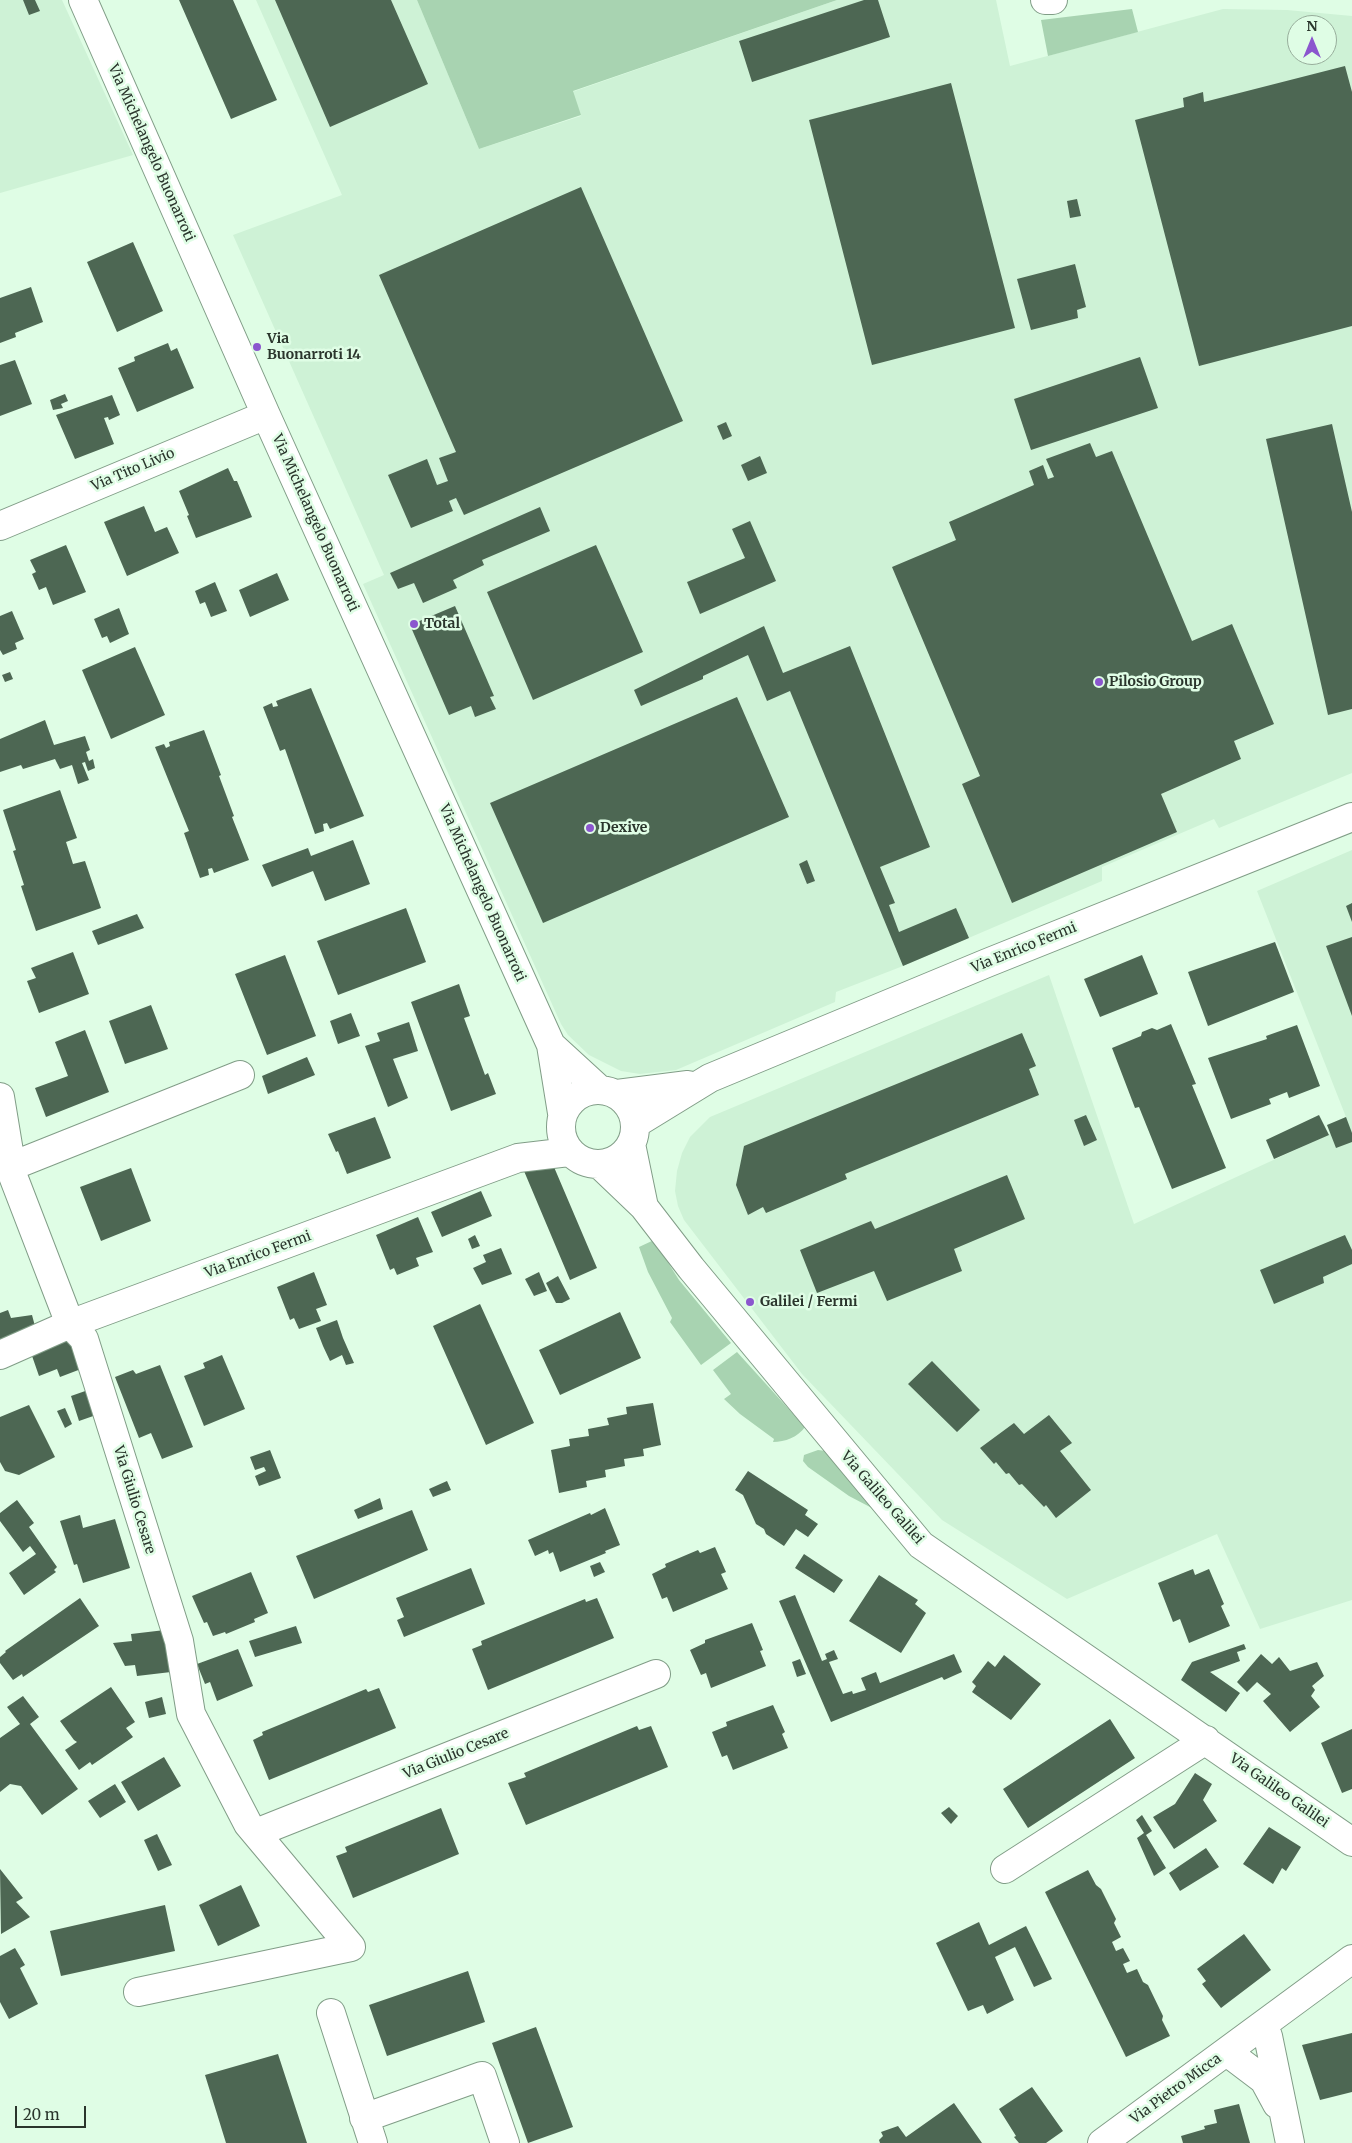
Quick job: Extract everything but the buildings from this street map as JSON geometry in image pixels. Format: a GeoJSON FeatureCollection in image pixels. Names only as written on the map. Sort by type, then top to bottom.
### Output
{"type":"FeatureCollection","features":[{"type":"Feature","properties":{"kind":"street","name":"Via Michelangelo Buonarroti"},"geometry":{"type":"LineString","coordinates":[[83,0],[266,415],[551,1045],[561,1118]]}},
{"type":"Feature","properties":{"kind":"street"},"geometry":{"type":"LineString","coordinates":[[1045,0],[1053,0]]}},
{"type":"Feature","properties":{"kind":"street","name":"Via Tito Livio"},"geometry":{"type":"LineString","coordinates":[[0,526],[266,415]]}},
{"type":"Feature","properties":{"kind":"street","name":"Via Enrico Fermi"},"geometry":{"type":"LineString","coordinates":[[633,1134],[697,1084],[978,967],[1352,817]]}},
{"type":"Feature","properties":{"kind":"street","name":"Via Michelangelo Buonarroti"},"geometry":{"type":"LineString","coordinates":[[551,1045],[608,1092]]}},
{"type":"Feature","properties":{"kind":"street"},"geometry":{"type":"LineString","coordinates":[[12,1166],[240,1075]]}},
{"type":"Feature","properties":{"kind":"street","name":"Via Enrico Fermi"},"geometry":{"type":"LineString","coordinates":[[608,1092],[697,1084]]}},
{"type":"Feature","properties":{"kind":"street"},"geometry":{"type":"LineString","coordinates":[[608,1092],[630,1107],[633,1134],[618,1159],[599,1164],[584,1162],[569,1152],[561,1138],[561,1118],[577,1095],[608,1092]]}},
{"type":"Feature","properties":{"kind":"street","name":"Via Giulio Cesare"},"geometry":{"type":"LineString","coordinates":[[0,1097],[13,1176],[70,1324],[84,1340],[176,1632],[191,1714],[248,1824],[351,1947],[138,1992]]}},
{"type":"Feature","properties":{"kind":"street","name":"Via Enrico Fermi"},"geometry":{"type":"LineString","coordinates":[[518,1158],[561,1118]]}},
{"type":"Feature","properties":{"kind":"street","name":"Via Galileo Galilei"},"geometry":{"type":"LineString","coordinates":[[633,1134],[644,1207]]}},
{"type":"Feature","properties":{"kind":"street","name":"Via Enrico Fermi"},"geometry":{"type":"LineString","coordinates":[[0,1355],[70,1324],[518,1158],[569,1152]]}},
{"type":"Feature","properties":{"kind":"street","name":"Via Galileo Galilei"},"geometry":{"type":"LineString","coordinates":[[599,1164],[644,1207],[716,1299],[921,1545],[1352,1842]]}},
{"type":"Feature","properties":{"kind":"street","name":"Via Giulio Cesare"},"geometry":{"type":"LineString","coordinates":[[256,1833],[656,1674]]}},
{"type":"Feature","properties":{"kind":"street"},"geometry":{"type":"LineString","coordinates":[[1005,1870],[1206,1740]]}},
{"type":"Feature","properties":{"kind":"street","name":"Via Pietro Micca"},"geometry":{"type":"LineString","coordinates":[[1102,2143],[1352,1959]]}},
{"type":"Feature","properties":{"kind":"street"},"geometry":{"type":"LineString","coordinates":[[331,2012],[369,2131],[482,2076],[505,2143]]}},
{"type":"Feature","properties":{"kind":"street","name":"Via Pietro Micca"},"geometry":{"type":"LineString","coordinates":[[1260,2027],[1268,2036],[1281,2097],[1282,2114],[1290,2143]]}},
{"type":"Feature","properties":{"kind":"street","name":"Via Pietro Micca"},"geometry":{"type":"LineString","coordinates":[[1227,2052],[1264,2080],[1282,2114]]}},
{"type":"Feature","properties":{"kind":"shaded area"},"geometry":{"type":"Polygon","coordinates":[[[0,0],[62,0],[133,155],[0,193],[0,0]]]}},
{"type":"Feature","properties":{"kind":"shaded area"},"geometry":{"type":"Polygon","coordinates":[[[256,0],[417,0],[479,149],[581,116],[572,92],[837,0],[996,0],[1010,66],[1223,9],[1287,10],[1352,16],[1352,773],[1219,828],[1214,819],[1102,867],[1102,881],[903,966],[836,992],[835,1002],[676,1070],[640,1074],[621,1071],[589,1055],[568,1035],[561,1024],[363,584],[384,575],[233,235],[342,195],[256,0]]]}},
{"type":"Feature","properties":{"kind":"shaded area"},"geometry":{"type":"Polygon","coordinates":[[[417,0],[837,0],[573,91],[581,115],[479,149],[417,0]]]}},
{"type":"Feature","properties":{"kind":"shaded area"},"geometry":{"type":"Polygon","coordinates":[[[1132,9],[1138,32],[1048,56],[1041,20],[1132,9]]]}},
{"type":"Feature","properties":{"kind":"shaded area"},"geometry":{"type":"Polygon","coordinates":[[[1352,850],[1352,1600],[1260,1629],[1217,1534],[1067,1599],[942,1520],[802,1374],[684,1220],[678,1206],[675,1191],[677,1171],[682,1153],[690,1137],[710,1117],[1049,975],[1134,1224],[1330,1134],[1327,1125],[1346,1117],[1257,891],[1352,850]]]}},
{"type":"Feature","properties":{"kind":"shaded area"},"geometry":{"type":"Polygon","coordinates":[[[654,1240],[679,1280],[731,1343],[701,1365],[670,1322],[672,1318],[648,1272],[639,1247],[654,1240]]]}},
{"type":"Feature","properties":{"kind":"shaded area"},"geometry":{"type":"Polygon","coordinates":[[[737,1352],[805,1427],[799,1434],[787,1440],[773,1442],[774,1439],[740,1414],[724,1399],[731,1394],[713,1370],[737,1352]]]}},
{"type":"Feature","properties":{"kind":"shaded area"},"geometry":{"type":"Polygon","coordinates":[[[818,1450],[826,1451],[889,1517],[849,1496],[808,1467],[803,1461],[804,1455],[818,1450]]]}},
{"type":"Feature","properties":{"kind":"place","name":"Via Buonarroti 14"},"geometry":{"type":"Point","coordinates":[257,347]}},
{"type":"Feature","properties":{"kind":"place","name":"Total"},"geometry":{"type":"Point","coordinates":[414,624]}},
{"type":"Feature","properties":{"kind":"place","name":"Pilosio Group"},"geometry":{"type":"Point","coordinates":[1099,682]}},
{"type":"Feature","properties":{"kind":"place","name":"Dexive"},"geometry":{"type":"Point","coordinates":[590,828]}},
{"type":"Feature","properties":{"kind":"place","name":"Galilei / Fermi"},"geometry":{"type":"Point","coordinates":[750,1302]}}]}
